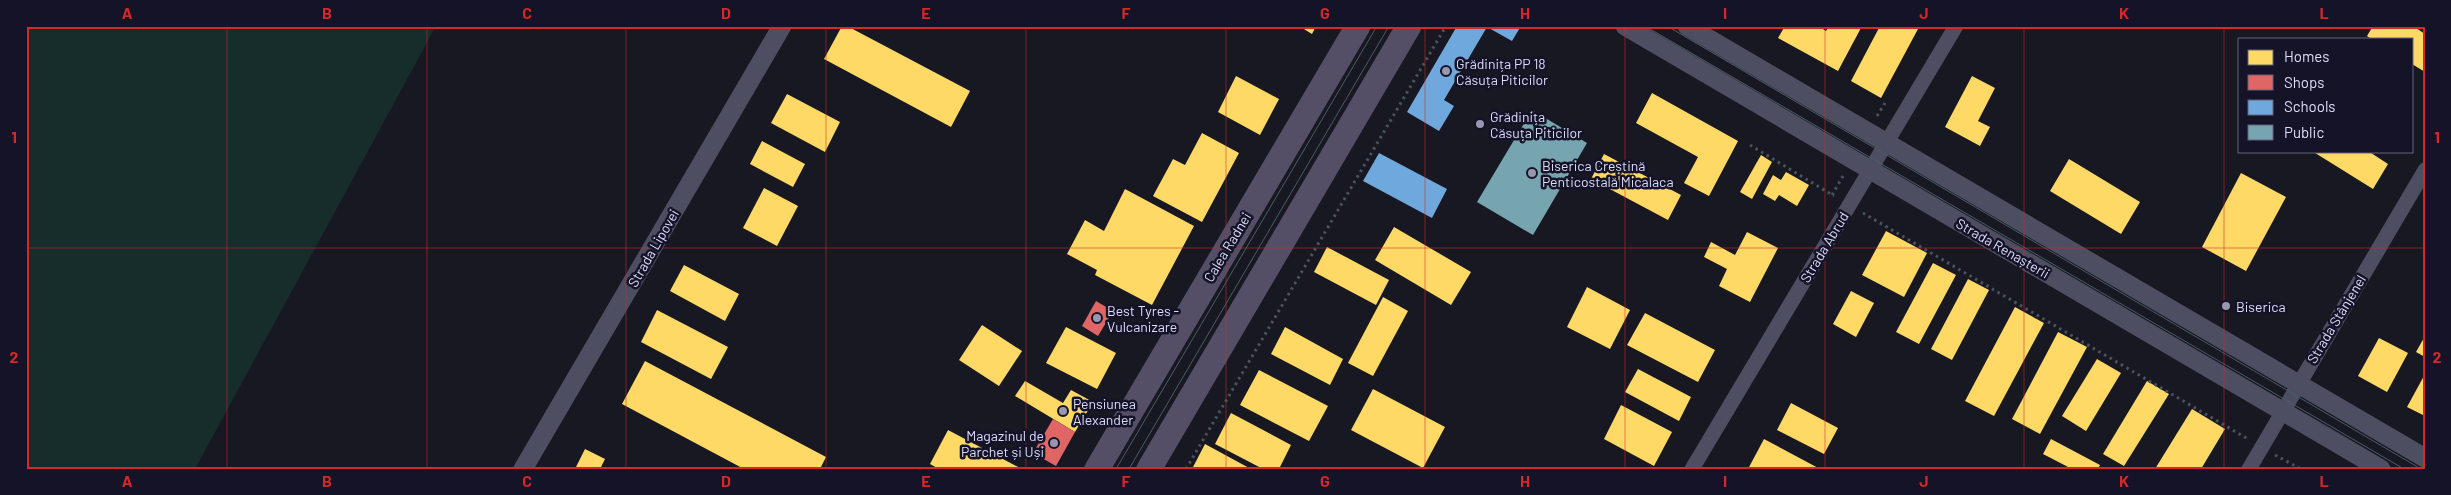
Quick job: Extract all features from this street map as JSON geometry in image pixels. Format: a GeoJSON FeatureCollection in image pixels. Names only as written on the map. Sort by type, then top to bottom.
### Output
{"type":"FeatureCollection","features":[{"type":"Feature","properties":{"kind":"main road","name":"Calea Radnei"},"geometry":{"type":"LineString","coordinates":[[1096,469],[1358,26]]}},
{"type":"Feature","properties":{"kind":"main road"},"geometry":{"type":"LineString","coordinates":[[1149,469],[1409,26]]}},
{"type":"Feature","properties":{"kind":"street","name":"Strada Lipovei"},"geometry":{"type":"LineString","coordinates":[[523,469],[782,26]]}},
{"type":"Feature","properties":{"kind":"street","name":"Strada Renașterii"},"geometry":{"type":"LineString","coordinates":[[1625,26],[2381,469]]}},
{"type":"Feature","properties":{"kind":"street"},"geometry":{"type":"LineString","coordinates":[[1688,26],[2296,385],[2425,458]]}},
{"type":"Feature","properties":{"kind":"street","name":"Strada Abrud"},"geometry":{"type":"LineString","coordinates":[[1692,469],[1956,26]]}},
{"type":"Feature","properties":{"kind":"street","name":"Strada Stânjenel"},"geometry":{"type":"LineString","coordinates":[[2249,469],[2296,385],[2425,170]]}},
{"type":"Feature","properties":{"kind":"path"},"geometry":{"type":"LineString","coordinates":[[1186,469],[1446,26]]}},
{"type":"Feature","properties":{"kind":"path"},"geometry":{"type":"LineString","coordinates":[[1750,145],[2301,469]]}},
{"type":"Feature","properties":{"kind":"green space"},"geometry":{"type":"Polygon","coordinates":[[[26,26],[436,26],[195,469],[26,469],[26,26]]]}},
{"type":"Feature","properties":{"kind":"building: Homes"},"geometry":{"type":"Polygon","coordinates":[[[842,26],[847,26],[970,91],[951,127],[824,59],[842,26]]]}},
{"type":"Feature","properties":{"kind":"building: Homes"},"geometry":{"type":"Polygon","coordinates":[[[1299,26],[1316,26],[1312,34],[1299,26]]]}},
{"type":"Feature","properties":{"kind":"building: Homes"},"geometry":{"type":"Polygon","coordinates":[[[1785,26],[1818,26],[1826,31],[1829,26],[1862,26],[1838,71],[1778,38],[1785,26]]]}},
{"type":"Feature","properties":{"kind":"building: Homes"},"geometry":{"type":"Polygon","coordinates":[[[1880,26],[1913,26],[1918,29],[1881,98],[1851,81],[1880,26]]]}},
{"type":"Feature","properties":{"kind":"building: Homes"},"geometry":{"type":"Polygon","coordinates":[[[2373,26],[2413,26],[2425,34],[2425,72],[2414,65],[2414,38],[2370,38],[2367,36],[2373,26]]]}},
{"type":"Feature","properties":{"kind":"building: Homes"},"geometry":{"type":"Polygon","coordinates":[[[1236,76],[1279,99],[1260,135],[1218,112],[1236,76]]]}},
{"type":"Feature","properties":{"kind":"building: Homes"},"geometry":{"type":"Polygon","coordinates":[[[1972,76],[1995,88],[1978,121],[1990,127],[1980,146],[1945,127],[1972,76]]]}},
{"type":"Feature","properties":{"kind":"building: Homes"},"geometry":{"type":"Polygon","coordinates":[[[1652,93],[1738,141],[1709,196],[1684,183],[1698,157],[1636,123],[1652,93]]]}},
{"type":"Feature","properties":{"kind":"building: Homes"},"geometry":{"type":"Polygon","coordinates":[[[787,94],[840,122],[825,152],[771,123],[787,94]]]}},
{"type":"Feature","properties":{"kind":"building: Homes"},"geometry":{"type":"Polygon","coordinates":[[[1202,133],[1239,153],[1202,222],[1153,196],[1173,159],[1185,165],[1202,133]]]}},
{"type":"Feature","properties":{"kind":"building: Homes"},"geometry":{"type":"Polygon","coordinates":[[[762,141],[805,164],[793,187],[750,164],[762,141]]]}},
{"type":"Feature","properties":{"kind":"building: Homes"},"geometry":{"type":"Polygon","coordinates":[[[2314,152],[2370,152],[2388,164],[2373,189],[2314,152]]]}},
{"type":"Feature","properties":{"kind":"building: Homes"},"geometry":{"type":"Polygon","coordinates":[[[1604,154],[1681,195],[1668,220],[1591,179],[1604,154]]]}},
{"type":"Feature","properties":{"kind":"building: Homes"},"geometry":{"type":"Polygon","coordinates":[[[1761,155],[1772,162],[1752,199],[1740,192],[1761,155]]]}},
{"type":"Feature","properties":{"kind":"building: Homes"},"geometry":{"type":"Polygon","coordinates":[[[2069,159],[2140,202],[2121,234],[2050,191],[2069,159]]]}},
{"type":"Feature","properties":{"kind":"building: Homes"},"geometry":{"type":"Polygon","coordinates":[[[1786,172],[1809,185],[1797,206],[1779,195],[1775,201],[1763,194],[1773,175],[1781,180],[1786,172]]]}},
{"type":"Feature","properties":{"kind":"building: Homes"},"geometry":{"type":"Polygon","coordinates":[[[2241,173],[2286,197],[2246,271],[2202,247],[2241,173]]]}},
{"type":"Feature","properties":{"kind":"building: Homes"},"geometry":{"type":"Polygon","coordinates":[[[764,188],[798,206],[777,246],[743,228],[764,188]]]}},
{"type":"Feature","properties":{"kind":"building: Homes"},"geometry":{"type":"Polygon","coordinates":[[[1125,189],[1194,226],[1152,305],[1095,275],[1097,270],[1067,254],[1085,220],[1104,231],[1125,189]]]}},
{"type":"Feature","properties":{"kind":"building: Homes"},"geometry":{"type":"Polygon","coordinates":[[[1394,227],[1471,272],[1451,305],[1375,260],[1394,227]]]}},
{"type":"Feature","properties":{"kind":"building: Homes"},"geometry":{"type":"Polygon","coordinates":[[[1886,231],[1927,253],[1904,297],[1862,275],[1886,231]]]}},
{"type":"Feature","properties":{"kind":"building: Homes"},"geometry":{"type":"Polygon","coordinates":[[[1747,232],[1778,248],[1750,302],[1719,286],[1727,269],[1704,257],[1711,242],[1735,255],[1747,232]]]}},
{"type":"Feature","properties":{"kind":"building: Homes"},"geometry":{"type":"Polygon","coordinates":[[[1327,247],[1389,280],[1376,305],[1314,272],[1327,247]]]}},
{"type":"Feature","properties":{"kind":"building: Homes"},"geometry":{"type":"Polygon","coordinates":[[[1933,263],[1956,275],[1919,344],[1896,332],[1933,263]]]}},
{"type":"Feature","properties":{"kind":"building: Homes"},"geometry":{"type":"Polygon","coordinates":[[[684,265],[739,294],[725,321],[670,291],[684,265]]]}},
{"type":"Feature","properties":{"kind":"building: Homes"},"geometry":{"type":"Polygon","coordinates":[[[1968,279],[1989,290],[1952,360],[1931,349],[1968,279]]]}},
{"type":"Feature","properties":{"kind":"building: Homes"},"geometry":{"type":"Polygon","coordinates":[[[1587,287],[1630,310],[1610,349],[1567,327],[1587,287]]]}},
{"type":"Feature","properties":{"kind":"building: Homes"},"geometry":{"type":"Polygon","coordinates":[[[1851,291],[1874,303],[1856,337],[1833,324],[1851,291]]]}},
{"type":"Feature","properties":{"kind":"building: Homes"},"geometry":{"type":"Polygon","coordinates":[[[1383,297],[1408,311],[1373,376],[1348,363],[1383,297]]]}},
{"type":"Feature","properties":{"kind":"building: Homes"},"geometry":{"type":"Polygon","coordinates":[[[2015,307],[2044,323],[1994,416],[1965,401],[2015,307]]]}},
{"type":"Feature","properties":{"kind":"building: Homes"},"geometry":{"type":"Polygon","coordinates":[[[657,310],[728,347],[711,379],[641,342],[657,310]]]}},
{"type":"Feature","properties":{"kind":"building: Homes"},"geometry":{"type":"Polygon","coordinates":[[[1645,313],[1715,350],[1698,382],[1627,345],[1645,313]]]}},
{"type":"Feature","properties":{"kind":"building: Homes"},"geometry":{"type":"Polygon","coordinates":[[[982,325],[1022,351],[999,386],[959,360],[982,325]]]}},
{"type":"Feature","properties":{"kind":"building: Homes"},"geometry":{"type":"Polygon","coordinates":[[[1066,327],[1116,353],[1097,389],[1046,363],[1066,327]]]}},
{"type":"Feature","properties":{"kind":"building: Homes"},"geometry":{"type":"Polygon","coordinates":[[[1285,327],[1343,359],[1330,385],[1271,354],[1285,327]]]}},
{"type":"Feature","properties":{"kind":"building: Homes"},"geometry":{"type":"Polygon","coordinates":[[[2058,332],[2087,347],[2040,434],[2012,419],[2058,332]]]}},
{"type":"Feature","properties":{"kind":"building: Homes"},"geometry":{"type":"Polygon","coordinates":[[[2425,336],[2425,357],[2416,352],[2425,336]]]}},
{"type":"Feature","properties":{"kind":"building: Homes"},"geometry":{"type":"Polygon","coordinates":[[[2379,338],[2408,353],[2387,392],[2358,376],[2379,338]]]}},
{"type":"Feature","properties":{"kind":"building: Homes"},"geometry":{"type":"Polygon","coordinates":[[[2097,359],[2121,373],[2086,431],[2062,416],[2097,359]]]}},
{"type":"Feature","properties":{"kind":"building: Homes"},"geometry":{"type":"Polygon","coordinates":[[[645,361],[826,457],[820,469],[744,469],[622,404],[645,361]]]}},
{"type":"Feature","properties":{"kind":"building: Homes"},"geometry":{"type":"Polygon","coordinates":[[[1638,369],[1691,397],[1679,421],[1625,392],[1638,369]]]}},
{"type":"Feature","properties":{"kind":"building: Homes"},"geometry":{"type":"Polygon","coordinates":[[[1259,370],[1328,406],[1309,441],[1240,405],[1259,370]]]}},
{"type":"Feature","properties":{"kind":"building: Homes"},"geometry":{"type":"Polygon","coordinates":[[[2425,374],[2425,416],[2407,407],[2425,374]]]}},
{"type":"Feature","properties":{"kind":"building: Homes","name":"Pensiunea Alexander"},"geometry":{"type":"Polygon","coordinates":[[[1025,381],[1063,403],[1071,390],[1093,402],[1075,432],[1015,396],[1025,381]]]}},
{"type":"Feature","properties":{"kind":"building: Homes"},"geometry":{"type":"Polygon","coordinates":[[[2147,381],[2169,394],[2124,466],[2103,454],[2147,381]]]}},
{"type":"Feature","properties":{"kind":"building: Homes"},"geometry":{"type":"Polygon","coordinates":[[[1373,389],[1445,427],[1423,468],[1351,430],[1373,389]]]}},
{"type":"Feature","properties":{"kind":"building: Homes"},"geometry":{"type":"Polygon","coordinates":[[[1791,403],[1838,428],[1824,454],[1777,430],[1791,403]]]}},
{"type":"Feature","properties":{"kind":"building: Homes"},"geometry":{"type":"Polygon","coordinates":[[[1621,405],[1672,432],[1654,466],[1604,439],[1621,405]]]}},
{"type":"Feature","properties":{"kind":"building: Homes"},"geometry":{"type":"Polygon","coordinates":[[[2192,409],[2225,429],[2201,469],[2155,469],[2192,409]]]}},
{"type":"Feature","properties":{"kind":"building: Homes"},"geometry":{"type":"Polygon","coordinates":[[[1231,413],[1291,445],[1279,469],[1263,469],[1215,444],[1231,413]]]}},
{"type":"Feature","properties":{"kind":"building: Homes"},"geometry":{"type":"Polygon","coordinates":[[[948,430],[1022,469],[939,469],[930,464],[948,430]]]}},
{"type":"Feature","properties":{"kind":"building: Homes"},"geometry":{"type":"Polygon","coordinates":[[[1764,439],[1820,469],[1748,469],[1764,439]]]}},
{"type":"Feature","properties":{"kind":"building: Homes"},"geometry":{"type":"Polygon","coordinates":[[[2051,439],[2100,465],[2098,469],[2072,469],[2043,454],[2051,439]]]}},
{"type":"Feature","properties":{"kind":"building: Homes"},"geometry":{"type":"Polygon","coordinates":[[[1205,444],[1251,469],[1192,469],[1205,444]]]}},
{"type":"Feature","properties":{"kind":"building: Homes"},"geometry":{"type":"Polygon","coordinates":[[[585,449],[605,459],[600,469],[575,469],[585,449]]]}},
{"type":"Feature","properties":{"kind":"building: Shops","name":"Best Tyres - Vulcanizare"},"geometry":{"type":"Polygon","coordinates":[[[1096,301],[1113,311],[1098,336],[1082,326],[1096,301]]]}},
{"type":"Feature","properties":{"kind":"building: Shops","name":"Magazinul de Parchet și Uși"},"geometry":{"type":"Polygon","coordinates":[[[1053,419],[1075,432],[1056,466],[1033,453],[1053,419]]]}},
{"type":"Feature","properties":{"kind":"building: Schools","name":"Grădinița PP 18 Căsuța Piticilor"},"geometry":{"type":"Polygon","coordinates":[[[1457,26],[1521,26],[1512,41],[1487,27],[1444,100],[1454,106],[1439,131],[1407,112],[1457,26]]]}},
{"type":"Feature","properties":{"kind":"building: Schools"},"geometry":{"type":"Polygon","coordinates":[[[1379,153],[1447,189],[1432,218],[1363,181],[1379,153]]]}},
{"type":"Feature","properties":{"kind":"building: Public","name":"Biserica Creștină Penticostală Micalaca"},"geometry":{"type":"Polygon","coordinates":[[[1532,110],[1587,143],[1533,235],[1477,202],[1532,110]]]}},
{"type":"Feature","properties":{"kind":"tram line"},"geometry":{"type":"LineString","coordinates":[[1116,469],[1377,26]]}},
{"type":"Feature","properties":{"kind":"tram line"},"geometry":{"type":"LineString","coordinates":[[1129,469],[1389,26]]}},
{"type":"Feature","properties":{"kind":"tram line"},"geometry":{"type":"LineString","coordinates":[[1645,26],[2404,469]]}},
{"type":"Feature","properties":{"kind":"tram line"},"geometry":{"type":"LineString","coordinates":[[1667,26],[2421,469]]}},
{"type":"Feature","properties":{"kind":"place","name":"Grădinița PP 18 Căsuța Piticilor"},"geometry":{"type":"Point","coordinates":[1446,71]}},
{"type":"Feature","properties":{"kind":"place","name":"Grădinița Căsuța Piticilor"},"geometry":{"type":"Point","coordinates":[1480,124]}},
{"type":"Feature","properties":{"kind":"place","name":"Biserica Creștină Penticostală Micalaca"},"geometry":{"type":"Point","coordinates":[1532,173]}},
{"type":"Feature","properties":{"kind":"place","name":"Biserica"},"geometry":{"type":"Point","coordinates":[2226,306]}},
{"type":"Feature","properties":{"kind":"place","name":"Best Tyres - Vulcanizare"},"geometry":{"type":"Point","coordinates":[1097,318]}},
{"type":"Feature","properties":{"kind":"place","name":"Pensiunea Alexander"},"geometry":{"type":"Point","coordinates":[1063,411]}},
{"type":"Feature","properties":{"kind":"place","name":"Magazinul de Parchet și Uși"},"geometry":{"type":"Point","coordinates":[1054,443]}}]}
